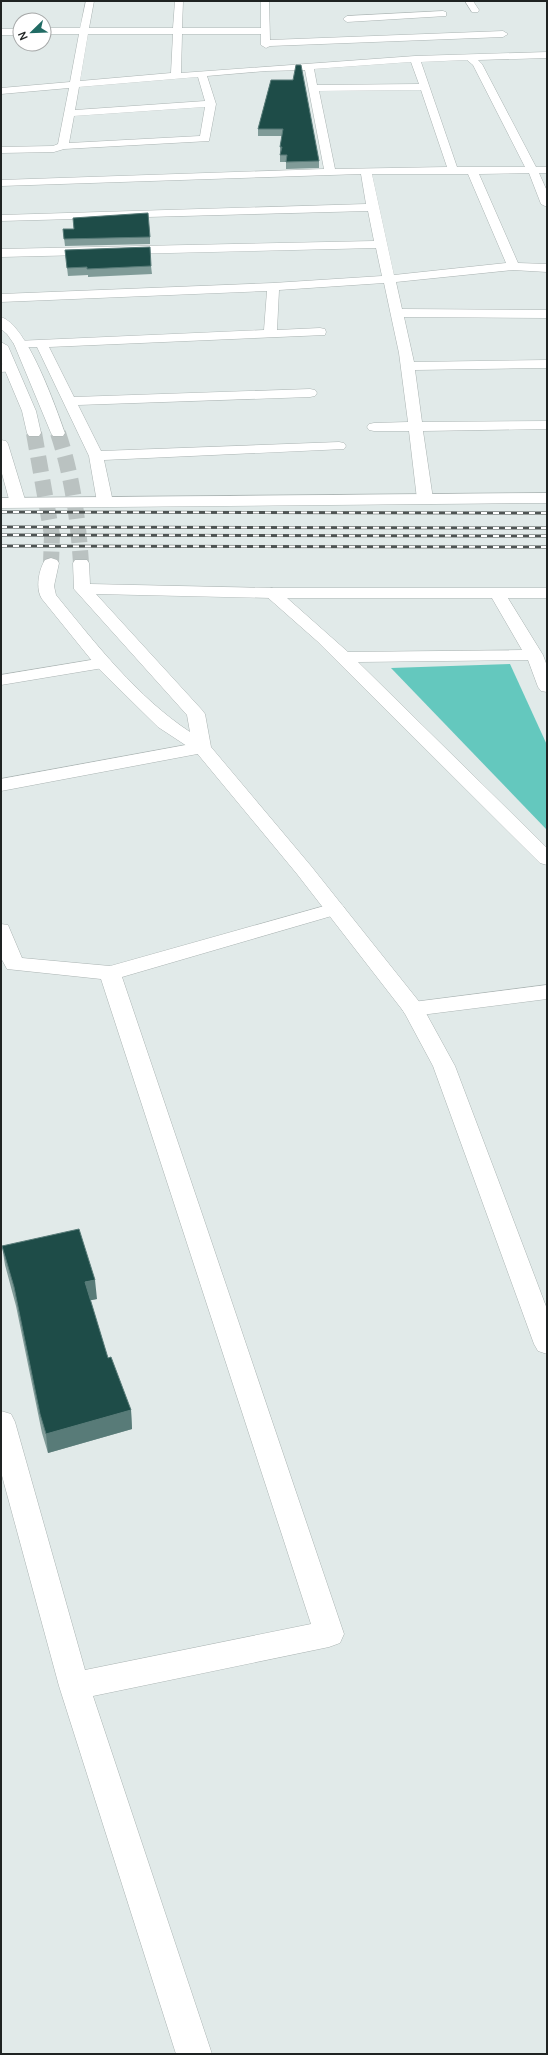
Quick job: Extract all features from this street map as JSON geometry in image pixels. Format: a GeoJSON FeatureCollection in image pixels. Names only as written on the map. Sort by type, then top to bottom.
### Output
{"type":"FeatureCollection","features":[{"type":"Feature","properties":{"kind":"street"},"geometry":{"type":"LineString","coordinates":[[63,146],[73,85],[90,1]]}},
{"type":"Feature","properties":{"kind":"street"},"geometry":{"type":"LineString","coordinates":[[176,76],[179,1]]}},
{"type":"Feature","properties":{"kind":"street"},"geometry":{"type":"LineString","coordinates":[[265,1],[266,68]]}},
{"type":"Feature","properties":{"kind":"street"},"geometry":{"type":"LineString","coordinates":[[469,1],[475,10]]}},
{"type":"Feature","properties":{"kind":"street"},"geometry":{"type":"LineString","coordinates":[[266,43],[348,29],[446,16],[432,5]]}},
{"type":"Feature","properties":{"kind":"street"},"geometry":{"type":"LineString","coordinates":[[345,7],[348,29]]}},
{"type":"Feature","properties":{"kind":"street"},"geometry":{"type":"LineString","coordinates":[[459,27],[470,35]]}},
{"type":"Feature","properties":{"kind":"street"},"geometry":{"type":"LineString","coordinates":[[348,29],[470,35],[503,34]]}},
{"type":"Feature","properties":{"kind":"street"},"geometry":{"type":"LineString","coordinates":[[52,31],[266,31]]}},
{"type":"Feature","properties":{"kind":"street"},"geometry":{"type":"LineString","coordinates":[[1,32],[12,32]]}},
{"type":"Feature","properties":{"kind":"street"},"geometry":{"type":"LineString","coordinates":[[1,91],[266,68],[309,67],[415,59],[471,59],[547,55]]}},
{"type":"Feature","properties":{"kind":"street"},"geometry":{"type":"LineString","coordinates":[[415,59],[453,170]]}},
{"type":"Feature","properties":{"kind":"street"},"geometry":{"type":"LineString","coordinates":[[471,59],[477,64],[547,204]]}},
{"type":"Feature","properties":{"kind":"street"},"geometry":{"type":"LineString","coordinates":[[309,67],[330,172]]}},
{"type":"Feature","properties":{"kind":"street"},"geometry":{"type":"LineString","coordinates":[[1,150],[54,149],[63,146],[205,139],[211,104],[202,74]]}},
{"type":"Feature","properties":{"kind":"street"},"geometry":{"type":"LineString","coordinates":[[313,88],[425,86]]}},
{"type":"Feature","properties":{"kind":"street"},"geometry":{"type":"LineString","coordinates":[[69,113],[211,104]]}},
{"type":"Feature","properties":{"kind":"street"},"geometry":{"type":"LineString","coordinates":[[472,170],[513,266]]}},
{"type":"Feature","properties":{"kind":"street"},"geometry":{"type":"LineString","coordinates":[[1,183],[366,171],[547,170]]}},
{"type":"Feature","properties":{"kind":"street"},"geometry":{"type":"LineString","coordinates":[[366,171],[408,366],[425,499]]}},
{"type":"Feature","properties":{"kind":"street"},"geometry":{"type":"LineString","coordinates":[[1,218],[373,207]]}},
{"type":"Feature","properties":{"kind":"street"},"geometry":{"type":"LineString","coordinates":[[1,254],[381,244]]}},
{"type":"Feature","properties":{"kind":"street"},"geometry":{"type":"LineString","coordinates":[[1,298],[273,287],[389,279],[513,266],[547,268]]}},
{"type":"Feature","properties":{"kind":"street"},"geometry":{"type":"LineString","coordinates":[[270,332],[273,287]]}},
{"type":"Feature","properties":{"kind":"street"},"geometry":{"type":"LineString","coordinates":[[397,313],[547,314]]}},
{"type":"Feature","properties":{"kind":"street"},"geometry":{"type":"LineString","coordinates":[[1,324],[12,331],[21,344],[47,403],[58,433]]}},
{"type":"Feature","properties":{"kind":"street"},"geometry":{"type":"LineString","coordinates":[[21,344],[166,339],[270,332],[320,332]]}},
{"type":"Feature","properties":{"kind":"street"},"geometry":{"type":"LineString","coordinates":[[41,343],[96,456],[105,502]]}},
{"type":"Feature","properties":{"kind":"street"},"geometry":{"type":"LineString","coordinates":[[1,346],[6,365],[29,411],[34,433]]}},
{"type":"Feature","properties":{"kind":"street"},"geometry":{"type":"LineString","coordinates":[[6,365],[26,358]]}},
{"type":"Feature","properties":{"kind":"street"},"geometry":{"type":"LineString","coordinates":[[408,366],[547,364]]}},
{"type":"Feature","properties":{"kind":"street"},"geometry":{"type":"LineString","coordinates":[[68,401],[310,393]]}},
{"type":"Feature","properties":{"kind":"street"},"geometry":{"type":"LineString","coordinates":[[374,427],[547,425]]}},
{"type":"Feature","properties":{"kind":"street"},"geometry":{"type":"LineString","coordinates":[[1,444],[18,503]]}},
{"type":"Feature","properties":{"kind":"street"},"geometry":{"type":"LineString","coordinates":[[96,456],[339,446]]}},
{"type":"Feature","properties":{"kind":"street"},"geometry":{"type":"LineString","coordinates":[[1,502],[547,498]]}},
{"type":"Feature","properties":{"kind":"street"},"geometry":{"type":"LineString","coordinates":[[51,563],[46,586],[48,596],[103,663],[164,723],[202,748],[335,909],[413,1009],[444,1066],[547,1344]]}},
{"type":"Feature","properties":{"kind":"street"},"geometry":{"type":"LineString","coordinates":[[81,563],[82,589],[196,714],[202,748]]}},
{"type":"Feature","properties":{"kind":"street"},"geometry":{"type":"LineString","coordinates":[[82,589],[272,593],[547,593]]}},
{"type":"Feature","properties":{"kind":"street"},"geometry":{"type":"LineString","coordinates":[[272,593],[323,637],[547,859]]}},
{"type":"Feature","properties":{"kind":"street"},"geometry":{"type":"LineString","coordinates":[[497,593],[534,655],[547,687]]}},
{"type":"Feature","properties":{"kind":"street"},"geometry":{"type":"LineString","coordinates":[[342,657],[534,655]]}},
{"type":"Feature","properties":{"kind":"street"},"geometry":{"type":"LineString","coordinates":[[1,680],[103,663]]}},
{"type":"Feature","properties":{"kind":"street"},"geometry":{"type":"LineString","coordinates":[[1,785],[202,748]]}},
{"type":"Feature","properties":{"kind":"street"},"geometry":{"type":"LineString","coordinates":[[1,930],[14,964],[110,973],[335,909]]}},
{"type":"Feature","properties":{"kind":"street"},"geometry":{"type":"LineString","coordinates":[[74,1686],[329,1634],[110,973]]}},
{"type":"Feature","properties":{"kind":"street"},"geometry":{"type":"LineString","coordinates":[[413,1009],[547,992]]}},
{"type":"Feature","properties":{"kind":"street"},"geometry":{"type":"LineString","coordinates":[[1,1422],[74,1686],[194,2054]]}},
{"type":"Feature","properties":{"kind":"shaded area"},"geometry":{"type":"Polygon","coordinates":[[[510,664],[547,745],[547,830],[391,668],[510,664]]]}},
{"type":"Feature","properties":{"kind":"building"},"geometry":{"type":"Polygon","coordinates":[[[296,65],[301,65],[319,161],[286,162],[287,155],[280,155],[283,129],[258,129],[271,80],[293,80],[296,65]]]}},
{"type":"Feature","properties":{"kind":"building"},"geometry":{"type":"Polygon","coordinates":[[[148,213],[150,237],[64,239],[63,229],[74,229],[73,218],[148,213]]]}},
{"type":"Feature","properties":{"kind":"building"},"geometry":{"type":"Polygon","coordinates":[[[150,247],[151,266],[87,269],[87,267],[67,268],[65,250],[150,247]]]}},
{"type":"Feature","properties":{"kind":"building"},"geometry":{"type":"Polygon","coordinates":[[[79,1229],[95,1280],[85,1282],[108,1358],[111,1357],[131,1410],[46,1434],[40,1414],[14,1287],[2,1246],[79,1229]]]}},
{"type":"Feature","properties":{"kind":"tunnel"},"geometry":{"type":"LineString","coordinates":[[34,433],[52,535],[51,563]]}},
{"type":"Feature","properties":{"kind":"tunnel"},"geometry":{"type":"LineString","coordinates":[[58,433],[74,497],[81,563]]}},
{"type":"Feature","properties":{"kind":"railway"},"geometry":{"type":"LineString","coordinates":[[1,512],[547,513]]}},
{"type":"Feature","properties":{"kind":"railway"},"geometry":{"type":"LineString","coordinates":[[1,527],[547,528]]}},
{"type":"Feature","properties":{"kind":"railway"},"geometry":{"type":"LineString","coordinates":[[1,535],[547,536]]}},
{"type":"Feature","properties":{"kind":"railway"},"geometry":{"type":"LineString","coordinates":[[1,546],[547,547]]}}]}
